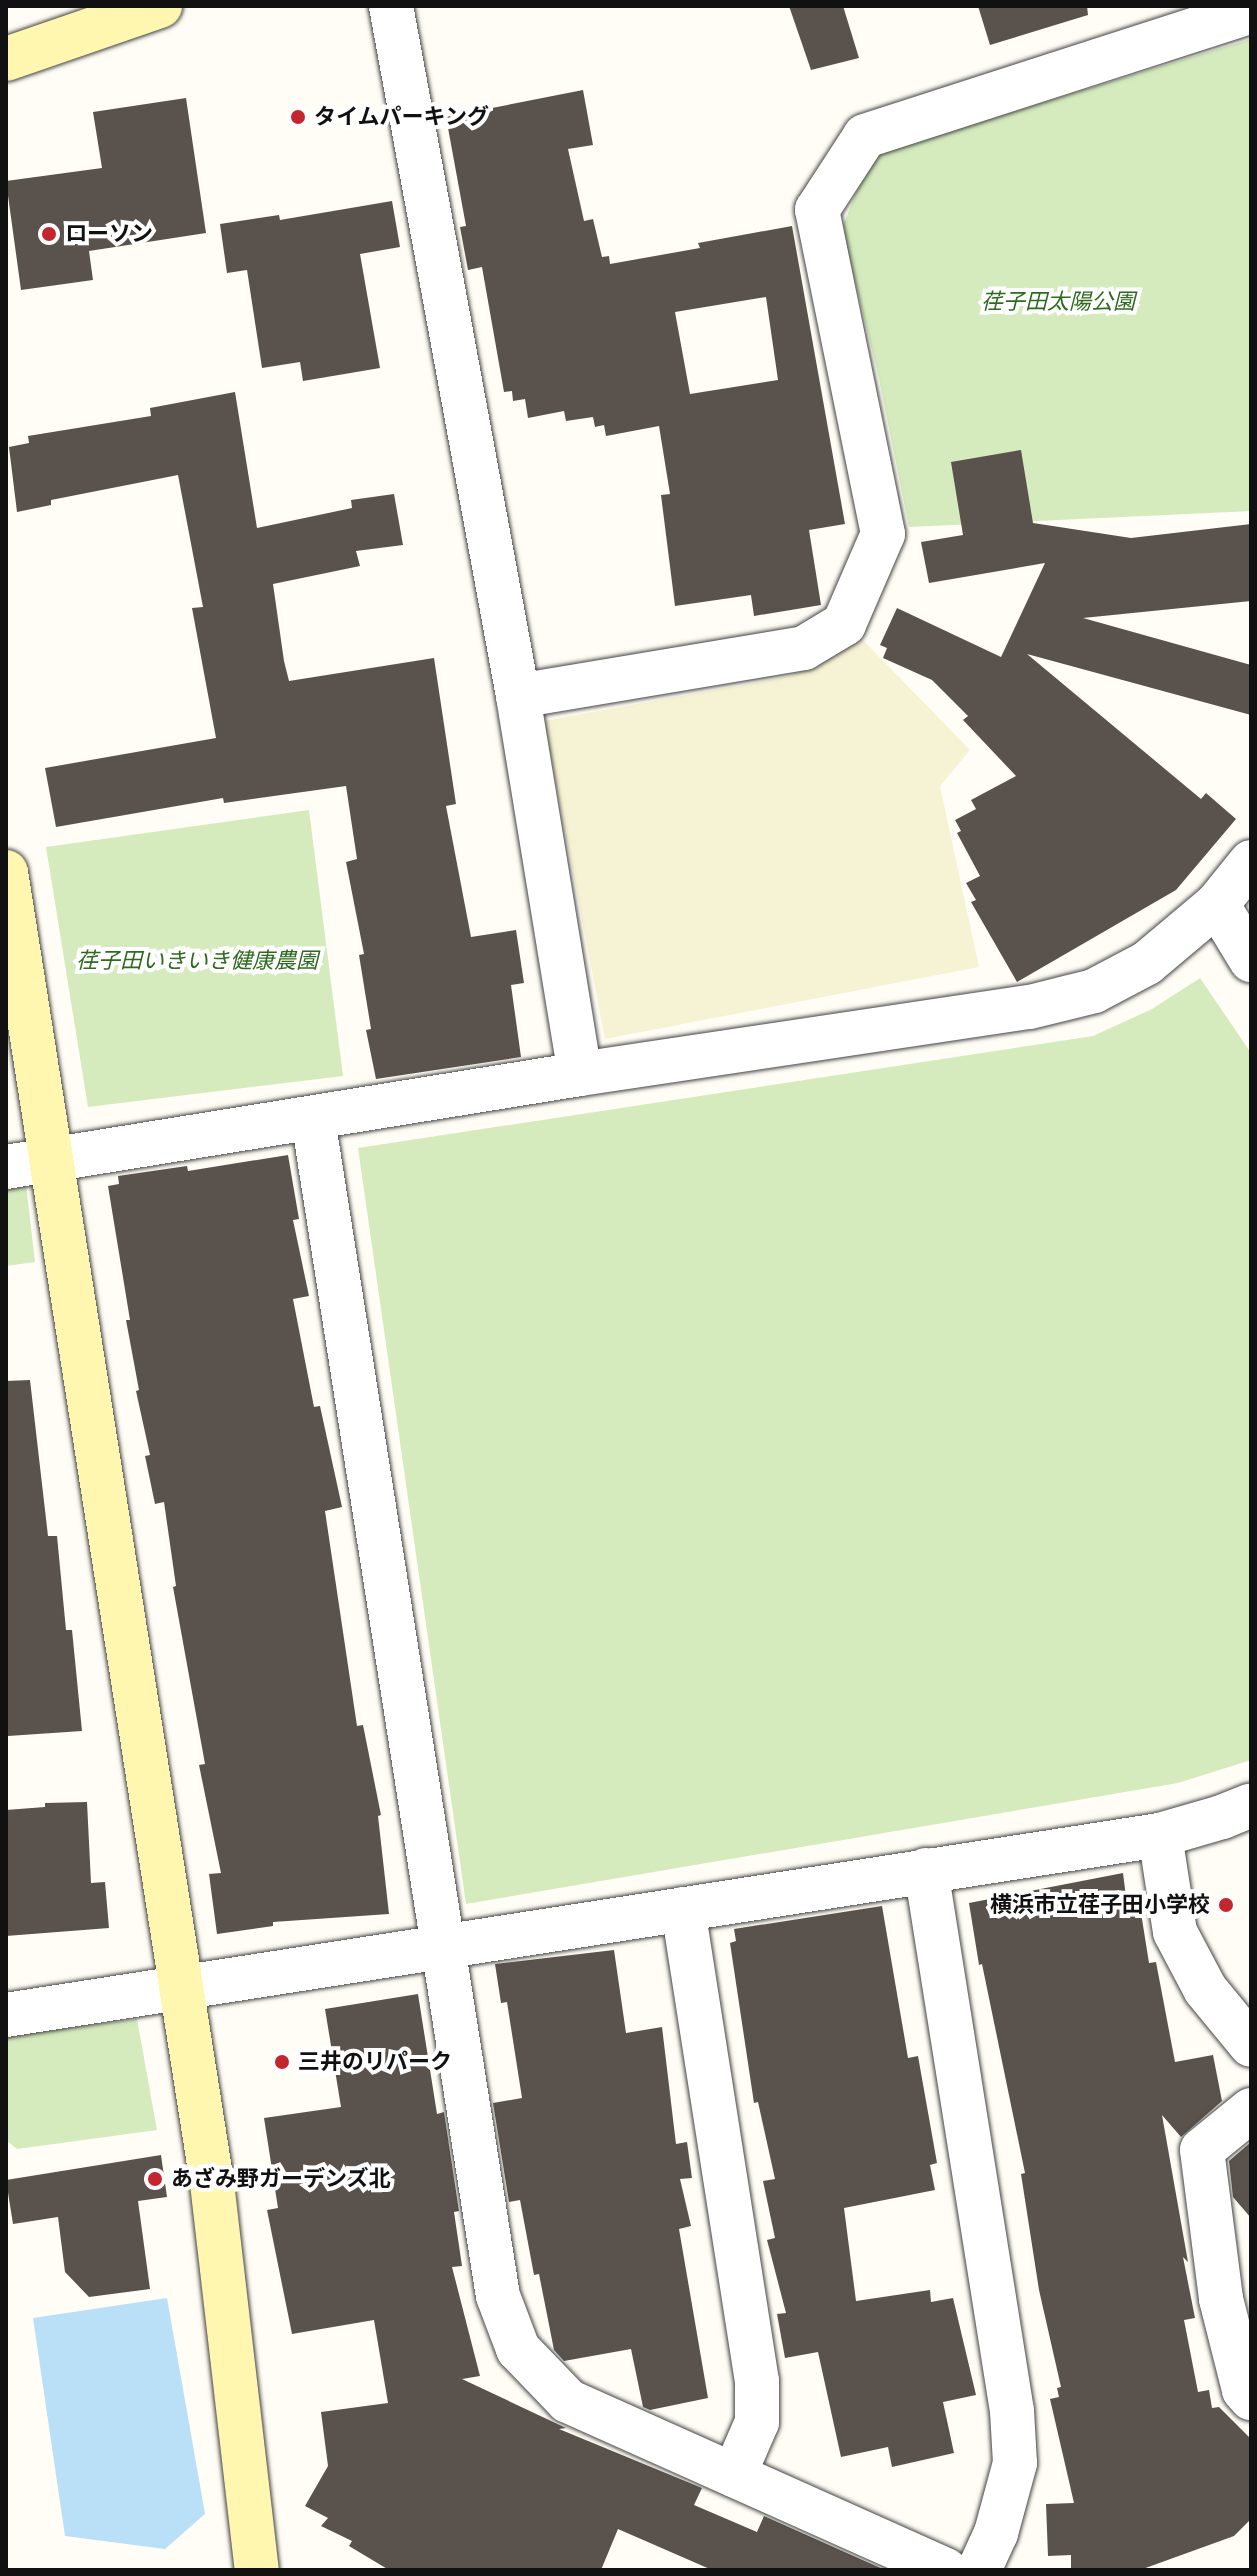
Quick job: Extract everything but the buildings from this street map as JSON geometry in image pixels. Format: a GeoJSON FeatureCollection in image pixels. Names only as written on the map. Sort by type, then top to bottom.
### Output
{"type":"FeatureCollection","features":[{"type":"Feature","properties":{"kind":"street"},"geometry":{"type":"LineString","coordinates":[[6,59],[160,6]]}},
{"type":"Feature","properties":{"kind":"street"},"geometry":{"type":"LineString","coordinates":[[391,6],[518,696],[580,1074]]}},
{"type":"Feature","properties":{"kind":"street"},"geometry":{"type":"LineString","coordinates":[[518,696],[804,648],[844,624],[883,534],[817,210],[865,136],[1251,11]]}},
{"type":"Feature","properties":{"kind":"street"},"geometry":{"type":"LineString","coordinates":[[6,1167],[580,1074],[1030,1007],[1094,991],[1147,963],[1217,904],[1251,862]]}},
{"type":"Feature","properties":{"kind":"street"},"geometry":{"type":"LineString","coordinates":[[6,872],[212,2183],[257,2570]]}},
{"type":"Feature","properties":{"kind":"street"},"geometry":{"type":"LineString","coordinates":[[1217,904],[1251,960]]}},
{"type":"Feature","properties":{"kind":"street"},"geometry":{"type":"LineString","coordinates":[[313,1119],[498,2296],[518,2349],[568,2401],[946,2570]]}},
{"type":"Feature","properties":{"kind":"street"},"geometry":{"type":"LineString","coordinates":[[6,2015],[181,1991],[442,1946],[1160,1835],[1251,1805]]}},
{"type":"Feature","properties":{"kind":"street"},"geometry":{"type":"LineString","coordinates":[[1160,1835],[1175,1932],[1205,1989],[1251,2045]]}},
{"type":"Feature","properties":{"kind":"street"},"geometry":{"type":"LineString","coordinates":[[926,1870],[1012,2411],[1015,2463],[996,2533],[979,2570]]}},
{"type":"Feature","properties":{"kind":"street"},"geometry":{"type":"LineString","coordinates":[[683,1909],[757,2381],[757,2422],[734,2475]]}},
{"type":"Feature","properties":{"kind":"street"},"geometry":{"type":"LineString","coordinates":[[1251,2110],[1202,2150],[1221,2299],[1244,2390],[1251,2398]]}},
{"type":"Feature","properties":{"kind":"shaded area"},"geometry":{"type":"Polygon","coordinates":[[[857,634],[970,750],[940,786],[979,967],[605,1039],[544,721],[791,676],[837,651],[857,634]]]}},
{"type":"Feature","properties":{"kind":"green space","name":"荏子田太陽公園"},"geometry":{"type":"Polygon","coordinates":[[[1251,39],[1251,511],[909,527],[878,374],[842,228],[871,155],[1251,39]]]}},
{"type":"Feature","properties":{"kind":"green space","name":"荏子田いきいき健康農園"},"geometry":{"type":"Polygon","coordinates":[[[309,810],[343,1076],[88,1107],[46,847],[309,810]]]}},
{"type":"Feature","properties":{"kind":"green space"},"geometry":{"type":"Polygon","coordinates":[[[1200,978],[1251,1053],[1251,1760],[1178,1783],[466,1904],[358,1148],[1093,1036],[1152,1009],[1200,978]]]}},
{"type":"Feature","properties":{"kind":"green space"},"geometry":{"type":"Polygon","coordinates":[[[26,1185],[35,1262],[6,1266],[6,1188],[26,1185]]]}},
{"type":"Feature","properties":{"kind":"green space"},"geometry":{"type":"Polygon","coordinates":[[[137,2019],[157,2130],[17,2149],[6,2140],[6,2036],[137,2019]]]}},
{"type":"Feature","properties":{"kind":"water"},"geometry":{"type":"Polygon","coordinates":[[[167,2298],[205,2514],[165,2549],[65,2536],[33,2318],[167,2298]]]}},
{"type":"Feature","properties":{"kind":"place","name":"タイムパーキング"},"geometry":{"type":"Point","coordinates":[298,117]}},
{"type":"Feature","properties":{"kind":"place","name":"ローソン"},"geometry":{"type":"Point","coordinates":[49,234]}},
{"type":"Feature","properties":{"kind":"place","name":"横浜市立荏子田小学校"},"geometry":{"type":"Point","coordinates":[1226,1905]}},
{"type":"Feature","properties":{"kind":"place","name":"三井のリパーク"},"geometry":{"type":"Point","coordinates":[282,2062]}},
{"type":"Feature","properties":{"kind":"place","name":"あざみ野ガーデンズ北"},"geometry":{"type":"Point","coordinates":[155,2179]}}]}
